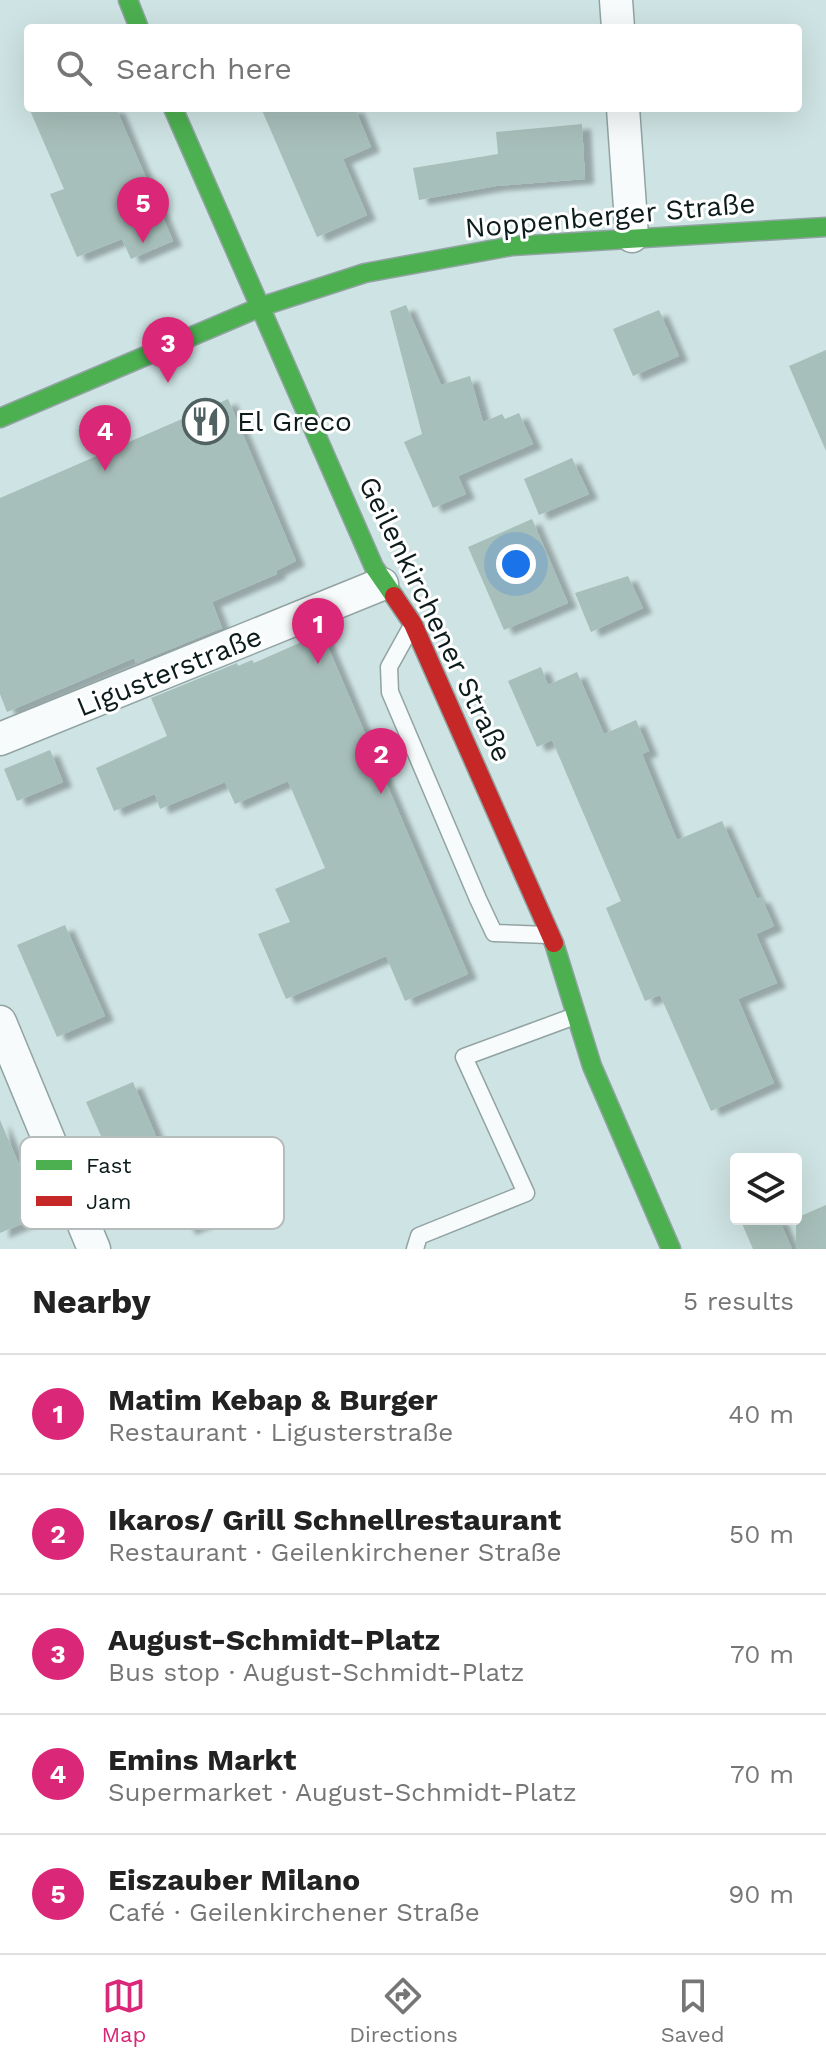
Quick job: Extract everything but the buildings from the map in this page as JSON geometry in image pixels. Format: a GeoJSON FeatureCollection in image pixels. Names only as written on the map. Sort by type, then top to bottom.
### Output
{"type":"FeatureCollection","features":[{"type":"Feature","properties":{"kind":"main road"},"geometry":{"type":"LineString","coordinates":[[128,0],[137,24]]}},
{"type":"Feature","properties":{"kind":"main road","name":"Geilenkirchener Straße"},"geometry":{"type":"LineString","coordinates":[[175,112],[263,306],[382,584],[413,624],[552,936],[592,1066],[671,1249]]}},
{"type":"Feature","properties":{"kind":"main road","name":"Noppenberger Straße"},"geometry":{"type":"LineString","coordinates":[[0,418],[263,306],[365,273],[512,246],[632,236],[826,227]]}},
{"type":"Feature","properties":{"kind":"street"},"geometry":{"type":"LineString","coordinates":[[616,0],[618,24]]}},
{"type":"Feature","properties":{"kind":"street"},"geometry":{"type":"LineString","coordinates":[[623,112],[632,236]]}},
{"type":"Feature","properties":{"kind":"street","name":"Ligusterstraße"},"geometry":{"type":"LineString","coordinates":[[0,739],[382,584]]}},
{"type":"Feature","properties":{"kind":"street"},"geometry":{"type":"LineString","coordinates":[[0,1022],[48,1137]]}},
{"type":"Feature","properties":{"kind":"street"},"geometry":{"type":"LineString","coordinates":[[86,1229],[94,1249]]}},
{"type":"Feature","properties":{"kind":"lane"},"geometry":{"type":"LineString","coordinates":[[413,624],[389,667],[390,692],[478,899],[494,933],[552,936]]}},
{"type":"Feature","properties":{"kind":"lane"},"geometry":{"type":"LineString","coordinates":[[415,1249],[419,1236],[526,1193],[464,1057],[577,1015]]}},
{"type":"Feature","properties":{"kind":"traffic: fast"},"geometry":{"type":"LineString","coordinates":[[128,0],[137,24]]}},
{"type":"Feature","properties":{"kind":"traffic: fast"},"geometry":{"type":"LineString","coordinates":[[175,112],[374,567],[394,596]]}},
{"type":"Feature","properties":{"kind":"traffic: fast"},"geometry":{"type":"LineString","coordinates":[[0,418],[263,306],[365,273],[512,246],[826,227]]}},
{"type":"Feature","properties":{"kind":"traffic: fast"},"geometry":{"type":"LineString","coordinates":[[554,943],[592,1066],[671,1249]]}},
{"type":"Feature","properties":{"kind":"traffic: jam"},"geometry":{"type":"LineString","coordinates":[[394,596],[413,624],[554,943]]}},
{"type":"Feature","properties":{"kind":"place","name":"Eiszauber Milano"},"geometry":{"type":"Point","coordinates":[143,243]}},
{"type":"Feature","properties":{"kind":"place","name":"August-Schmidt-Platz"},"geometry":{"type":"Point","coordinates":[168,383]}},
{"type":"Feature","properties":{"kind":"place","name":"El Greco"},"geometry":{"type":"Point","coordinates":[206,421]}},
{"type":"Feature","properties":{"kind":"place","name":"Emins Markt"},"geometry":{"type":"Point","coordinates":[105,471]}},
{"type":"Feature","properties":{"kind":"place","name":"Matim Kebap & Burger"},"geometry":{"type":"Point","coordinates":[318,664]}},
{"type":"Feature","properties":{"kind":"place","name":"Ikaros/ Grill Schnellrestaurant"},"geometry":{"type":"Point","coordinates":[381,794]}}]}
